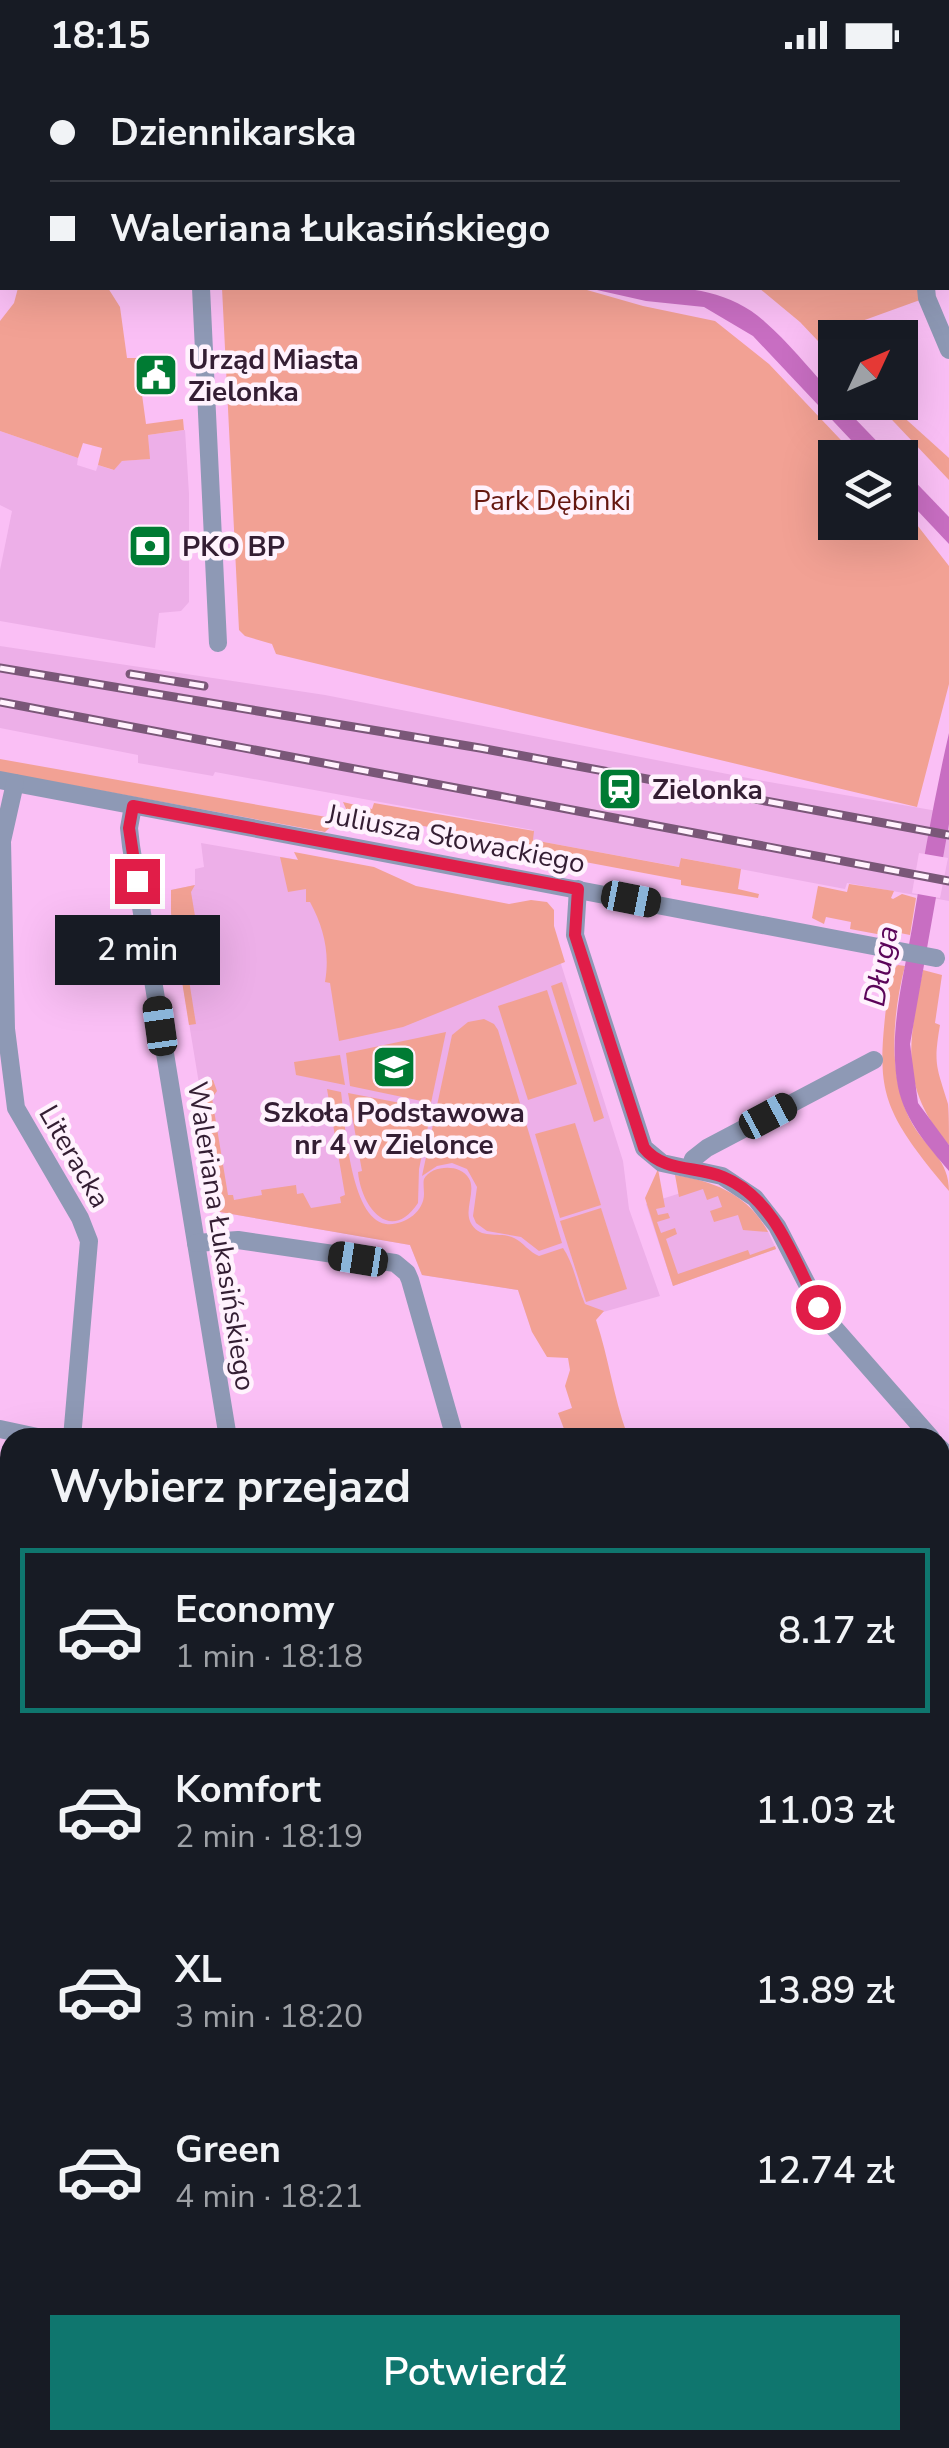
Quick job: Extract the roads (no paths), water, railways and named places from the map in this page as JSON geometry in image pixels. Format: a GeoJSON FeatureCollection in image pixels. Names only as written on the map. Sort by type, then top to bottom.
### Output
{"type":"FeatureCollection","features":[{"type":"Feature","properties":{"kind":"street"},"geometry":{"type":"LineString","coordinates":[[201,290],[218,643]]}},
{"type":"Feature","properties":{"kind":"street"},"geometry":{"type":"LineString","coordinates":[[926,290],[949,350]]}},
{"type":"Feature","properties":{"kind":"street","name":"Juliusza Słowackiego"},"geometry":{"type":"LineString","coordinates":[[7,781],[936,958]]}},
{"type":"Feature","properties":{"kind":"street","name":"Literacka"},"geometry":{"type":"LineString","coordinates":[[7,781],[2,841],[6,1028],[16,1108],[80,1218],[89,1241],[73,1428]]}},
{"type":"Feature","properties":{"kind":"street","name":"Waleriana Łukasińskiego"},"geometry":{"type":"LineString","coordinates":[[133,806],[131,846],[226,1428]]}},
{"type":"Feature","properties":{"kind":"street"},"geometry":{"type":"LineString","coordinates":[[578,889],[575,935],[641,1144],[656,1160],[732,1181],[762,1205],[828,1322],[922,1428]]}},
{"type":"Feature","properties":{"kind":"street"},"geometry":{"type":"LineString","coordinates":[[690,1168],[693,1159],[706,1148],[874,1060]]}},
{"type":"Feature","properties":{"kind":"street"},"geometry":{"type":"LineString","coordinates":[[196,1243],[238,1240],[387,1261],[407,1273],[452,1428]]}},
{"type":"Feature","properties":{"kind":"railway"},"geometry":{"type":"LineString","coordinates":[[0,668],[480,748],[949,835]]}},
{"type":"Feature","properties":{"kind":"railway"},"geometry":{"type":"LineString","coordinates":[[130,674],[204,686]]}},
{"type":"Feature","properties":{"kind":"railway"},"geometry":{"type":"LineString","coordinates":[[0,702],[949,881]]}},
{"type":"Feature","properties":{"kind":"place","name":"Urząd Miasta Zielonka"},"geometry":{"type":"Point","coordinates":[156,375]}},
{"type":"Feature","properties":{"kind":"place","name":"PKO BP"},"geometry":{"type":"Point","coordinates":[150,546]}},
{"type":"Feature","properties":{"kind":"place","name":"Zielonka"},"geometry":{"type":"Point","coordinates":[620,789]}},
{"type":"Feature","properties":{"kind":"place","name":"Szkoła Podstawowa nr 4 w Zielonce"},"geometry":{"type":"Point","coordinates":[394,1067]}},
{"type":"Feature","properties":{"kind":"park label","name":"Park Dębinki"},"geometry":{"type":"Point","coordinates":[552,500]}},
{"type":"Feature","properties":{"kind":"water label","name":"Długa"},"geometry":{"type":"Point","coordinates":[881,966]}}]}
